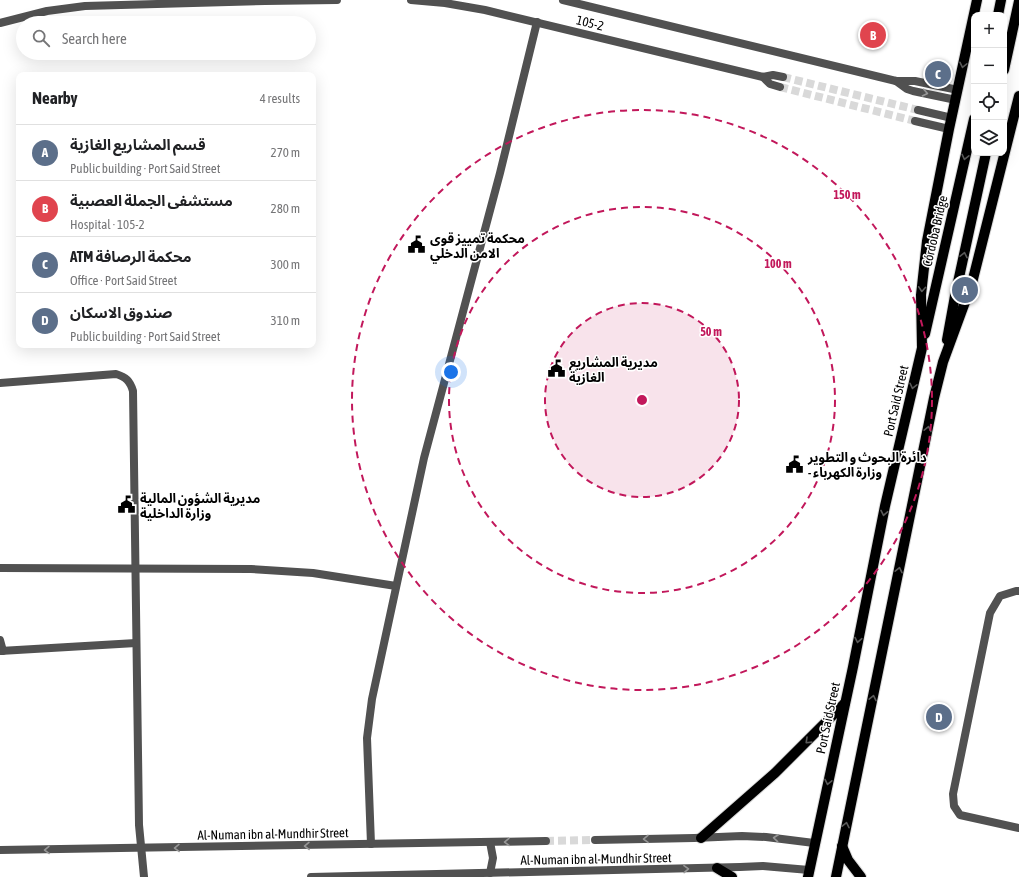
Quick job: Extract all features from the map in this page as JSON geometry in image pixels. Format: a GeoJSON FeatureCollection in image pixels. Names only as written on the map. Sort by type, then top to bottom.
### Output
{"type":"FeatureCollection","features":[{"type":"Feature","properties":{"kind":"main road","name":"Port Said Street"},"geometry":{"type":"LineString","coordinates":[[809,873],[885,506],[922,348],[921,315],[923,268],[927,241],[949,129],[977,0]]}},
{"type":"Feature","properties":{"kind":"main road"},"geometry":{"type":"LineString","coordinates":[[999,12],[1001,0]]}},
{"type":"Feature","properties":{"kind":"main road"},"geometry":{"type":"LineString","coordinates":[[1007,56],[1019,1]]}},
{"type":"Feature","properties":{"kind":"main road"},"geometry":{"type":"LineString","coordinates":[[943,362],[972,283],[1019,96]]}},
{"type":"Feature","properties":{"kind":"main road","name":"Córdoba Bridge"},"geometry":{"type":"LineString","coordinates":[[922,348],[971,133]]}},
{"type":"Feature","properties":{"kind":"main road"},"geometry":{"type":"LineString","coordinates":[[836,877],[934,398],[943,362],[955,296],[985,156]]}},
{"type":"Feature","properties":{"kind":"main road"},"geometry":{"type":"LineString","coordinates":[[701,838],[775,773],[845,703]]}},
{"type":"Feature","properties":{"kind":"main road"},"geometry":{"type":"LineString","coordinates":[[842,846],[848,860],[861,877]]}},
{"type":"Feature","properties":{"kind":"main road"},"geometry":{"type":"LineString","coordinates":[[717,868],[732,877]]}},
{"type":"Feature","properties":{"kind":"street"},"geometry":{"type":"LineString","coordinates":[[27,16],[47,11],[85,6],[265,0],[337,0]]}},
{"type":"Feature","properties":{"kind":"street","name":"105-2"},"geometry":{"type":"LineString","coordinates":[[411,0],[465,6],[763,77],[773,75],[783,77]]}},
{"type":"Feature","properties":{"kind":"street"},"geometry":{"type":"LineString","coordinates":[[563,0],[896,82],[903,80],[916,81],[957,95]]}},
{"type":"Feature","properties":{"kind":"street"},"geometry":{"type":"LineString","coordinates":[[0,23],[16,19]]}},
{"type":"Feature","properties":{"kind":"street"},"geometry":{"type":"LineString","coordinates":[[371,844],[368,725],[372,699],[416,495],[434,421],[500,173],[537,22]]}},
{"type":"Feature","properties":{"kind":"street","name":"105-2"},"geometry":{"type":"LineString","coordinates":[[763,77],[770,84],[780,87]]}},
{"type":"Feature","properties":{"kind":"street"},"geometry":{"type":"LineString","coordinates":[[918,110],[952,118]]}},
{"type":"Feature","properties":{"kind":"street"},"geometry":{"type":"LineString","coordinates":[[915,121],[949,129]]}},
{"type":"Feature","properties":{"kind":"street"},"geometry":{"type":"LineString","coordinates":[[0,383],[116,374],[129,381],[133,391],[139,825],[144,877]]}},
{"type":"Feature","properties":{"kind":"street"},"geometry":{"type":"LineString","coordinates":[[0,568],[286,570],[396,586]]}},
{"type":"Feature","properties":{"kind":"street"},"geometry":{"type":"LineString","coordinates":[[1019,591],[1000,596],[990,613],[952,794],[954,806],[960,816],[1019,828]]}},
{"type":"Feature","properties":{"kind":"street"},"geometry":{"type":"LineString","coordinates":[[0,640],[2,651],[136,644]]}},
{"type":"Feature","properties":{"kind":"street","name":"Al-Numan ibn al-Mundhir Street"},"geometry":{"type":"LineString","coordinates":[[595,840],[766,836],[814,843]]}},
{"type":"Feature","properties":{"kind":"street","name":"Al-Numan ibn al-Mundhir Street"},"geometry":{"type":"LineString","coordinates":[[0,850],[546,841]]}},
{"type":"Feature","properties":{"kind":"street"},"geometry":{"type":"LineString","coordinates":[[490,842],[493,858],[490,873]]}},
{"type":"Feature","properties":{"kind":"street","name":"Al-Numan ibn al-Mundhir Street"},"geometry":{"type":"LineString","coordinates":[[311,877],[763,866],[809,873]]}},
{"type":"Feature","properties":{"kind":"tunnel"},"geometry":{"type":"LineString","coordinates":[[783,77],[918,110]]}},
{"type":"Feature","properties":{"kind":"tunnel"},"geometry":{"type":"LineString","coordinates":[[780,87],[915,121]]}},
{"type":"Feature","properties":{"kind":"tunnel"},"geometry":{"type":"LineString","coordinates":[[546,841],[595,840]]}},
{"type":"Feature","properties":{"kind":"place","name":"مستشفى الجملة العصبية"},"geometry":{"type":"Point","coordinates":[873,35]}},
{"type":"Feature","properties":{"kind":"place","name":"ATM محكمة الرصافة"},"geometry":{"type":"Point","coordinates":[938,74]}},
{"type":"Feature","properties":{"kind":"place","name":"محكمة تمييز قوى الامن الدخلي"},"geometry":{"type":"Point","coordinates":[417,245]}},
{"type":"Feature","properties":{"kind":"place","name":"قسم المشاريع الغازية"},"geometry":{"type":"Point","coordinates":[965,290]}},
{"type":"Feature","properties":{"kind":"place","name":"مديرية المشاريع الغازية"},"geometry":{"type":"Point","coordinates":[556,369]}},
{"type":"Feature","properties":{"kind":"place","name":"دائرة البحوث و التطوير - وزارة الكهرباء"},"geometry":{"type":"Point","coordinates":[795,464]}},
{"type":"Feature","properties":{"kind":"place","name":"مديرية الشؤون المالية وزارة الداخلية"},"geometry":{"type":"Point","coordinates":[127,505]}},
{"type":"Feature","properties":{"kind":"place","name":"صندوق الاسكان"},"geometry":{"type":"Point","coordinates":[939,717]}}]}
